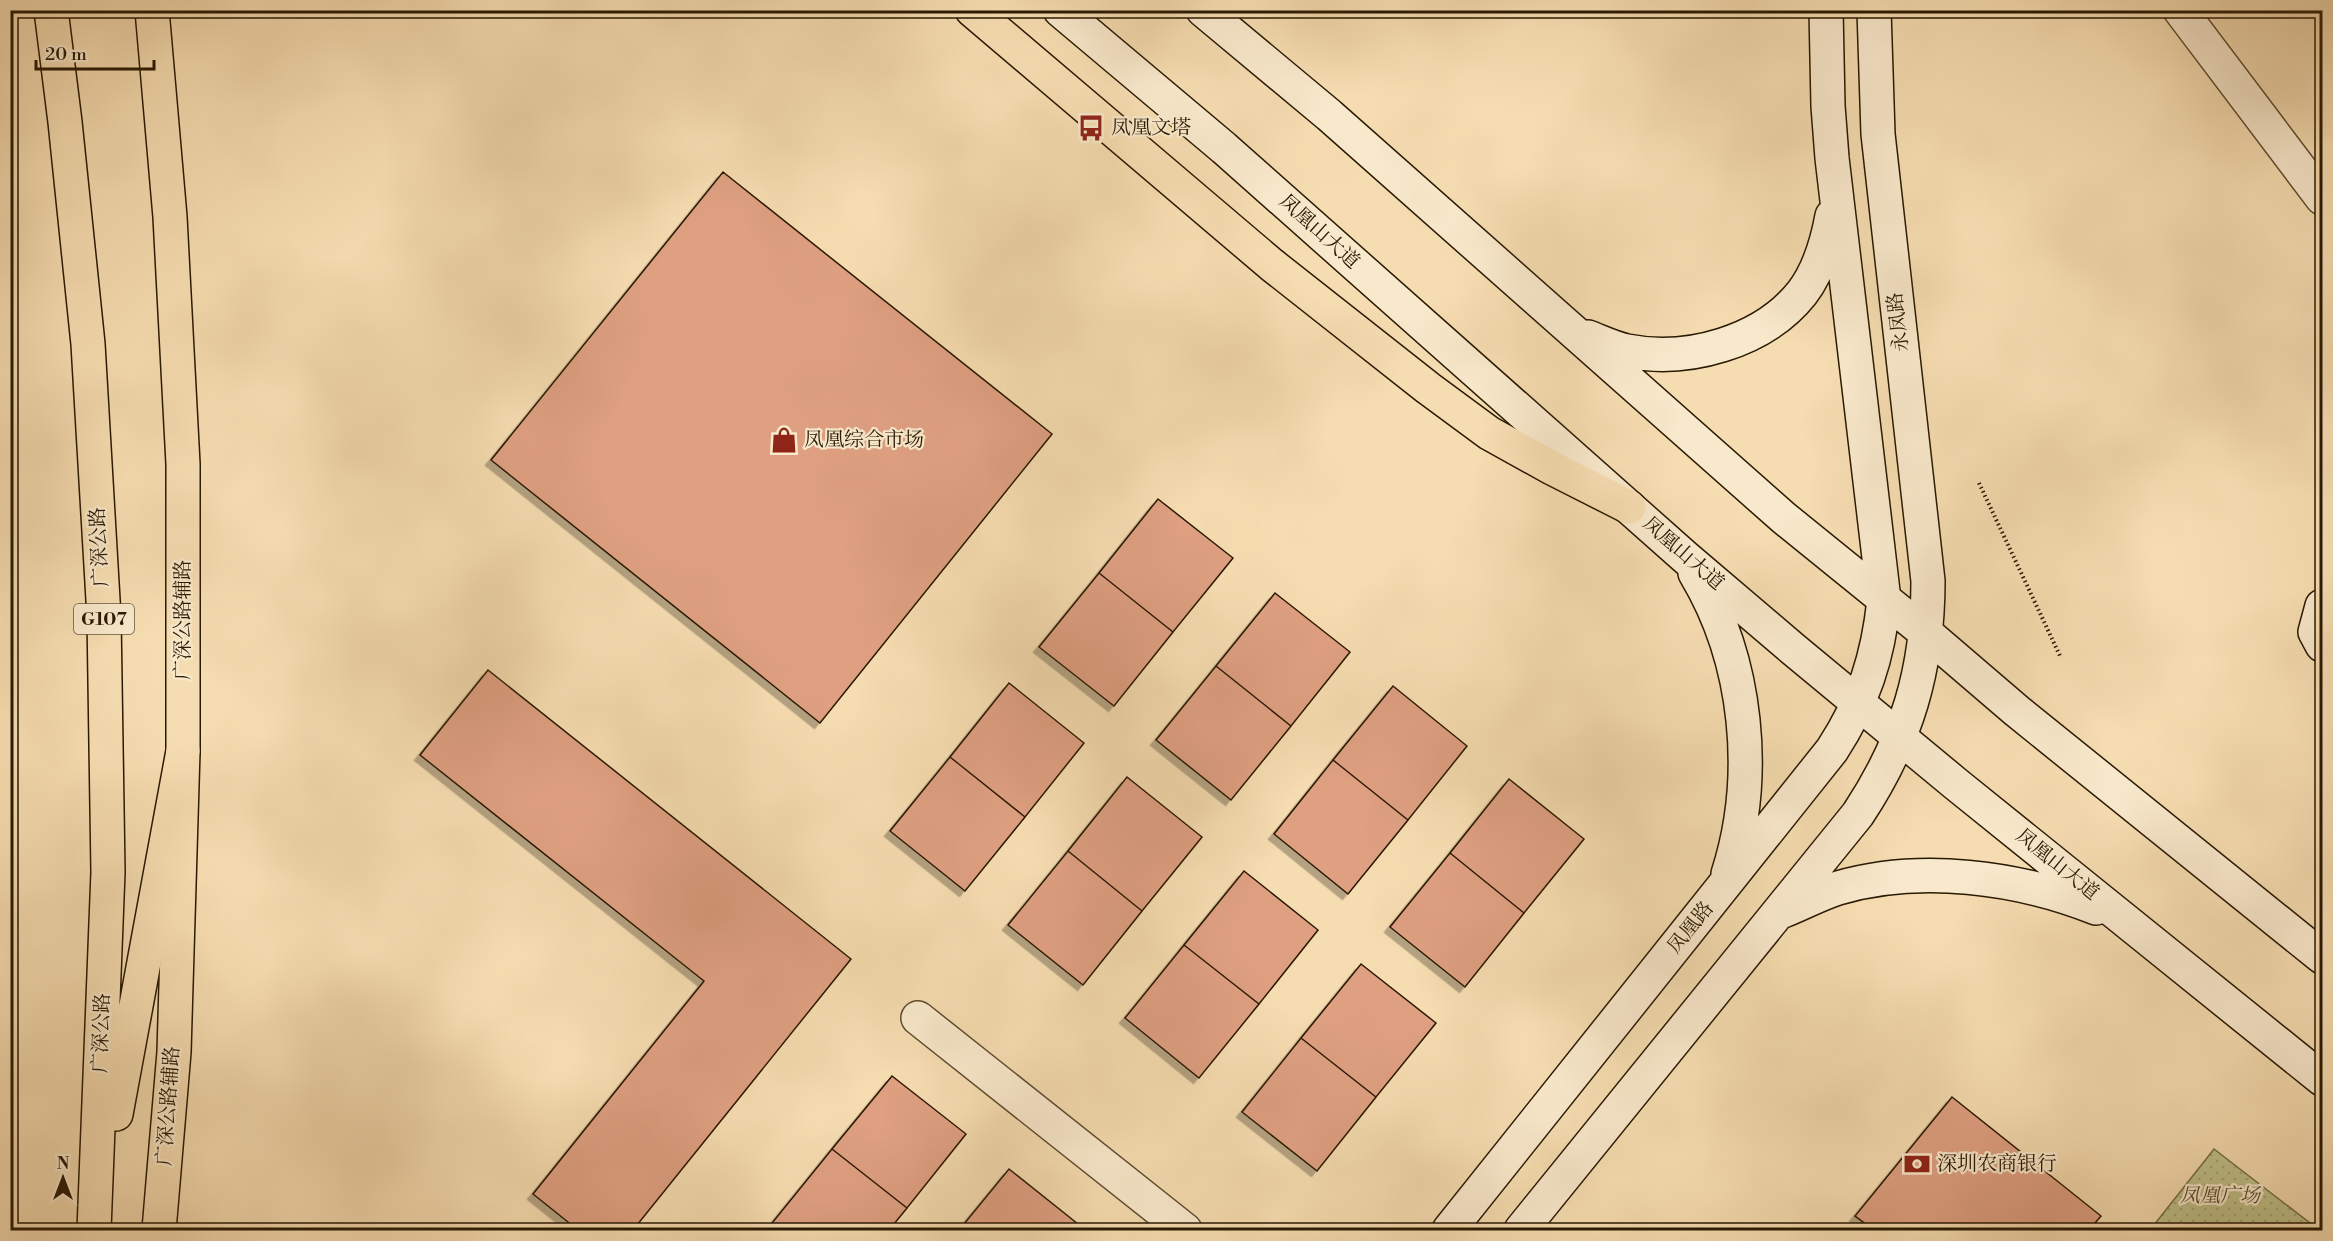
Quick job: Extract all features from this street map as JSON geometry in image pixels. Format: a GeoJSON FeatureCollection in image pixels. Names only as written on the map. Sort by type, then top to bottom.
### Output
{"type":"FeatureCollection","features":[{"type":"Feature","properties":{"kind":"main road","name":"广深公路"},"geometry":{"type":"LineString","coordinates":[[51,10],[88,344],[104,617],[108,872],[94,1229]]}},
{"type":"Feature","properties":{"kind":"main road","name":"广深公路辅路"},"geometry":{"type":"LineString","coordinates":[[152,10],[170,217],[183,464],[183,751],[174,1052],[159,1230]]}},
{"type":"Feature","properties":{"kind":"main road"},"geometry":{"type":"LineString","coordinates":[[972,10],[1272,265],[1428,388],[1489,433],[1629,507]]}},
{"type":"Feature","properties":{"kind":"main road","name":"凤凰山大道"},"geometry":{"type":"LineString","coordinates":[[1060,10],[1266,185],[1685,556],[1900,737],[2322,1079]]}},
{"type":"Feature","properties":{"kind":"main road"},"geometry":{"type":"LineString","coordinates":[[1203,10],[1329,115],[1784,518],[1926,633],[2017,711],[2322,957]]}},
{"type":"Feature","properties":{"kind":"main road"},"geometry":{"type":"LineString","coordinates":[[1827,10],[1828,105],[1835,189],[1884,600]]}},
{"type":"Feature","properties":{"kind":"main road","name":"永凤路"},"geometry":{"type":"LineString","coordinates":[[1874,10],[1878,134],[1926,562],[1926,633]]}},
{"type":"Feature","properties":{"kind":"main road"},"geometry":{"type":"LineString","coordinates":[[2180,10],[2322,198]]}},
{"type":"Feature","properties":{"kind":"main road"},"geometry":{"type":"LineString","coordinates":[[1572,331],[1627,351],[1671,354],[1719,345],[1739,339],[1763,327],[1790,306],[1813,276],[1827,239],[1835,189]]}},
{"type":"Feature","properties":{"kind":"main road"},"geometry":{"type":"LineString","coordinates":[[1685,556],[1717,615],[1731,661],[1741,710],[1745,755],[1742,805],[1733,858],[1724,886]]}},
{"type":"Feature","properties":{"kind":"main road","name":"凤凰路"},"geometry":{"type":"LineString","coordinates":[[1449,1230],[1832,750],[1847,727],[1872,670],[1880,635],[1884,600]]}},
{"type":"Feature","properties":{"kind":"main road"},"geometry":{"type":"LineString","coordinates":[[2322,606],[2314,632],[2322,645]]}},
{"type":"Feature","properties":{"kind":"main road"},"geometry":{"type":"LineString","coordinates":[[1521,1230],[1858,814],[1881,776],[1900,737],[1917,687],[1926,633]]}},
{"type":"Feature","properties":{"kind":"main road"},"geometry":{"type":"LineString","coordinates":[[94,1229],[183,751]]}},
{"type":"Feature","properties":{"kind":"main road"},"geometry":{"type":"LineString","coordinates":[[1778,913],[1838,888],[1903,878],[1948,877],[2003,881],[2036,888],[2068,897],[2124,919]]}},
{"type":"Feature","properties":{"kind":"main road"},"geometry":{"type":"LineString","coordinates":[[918,1018],[1185,1230]]}},
{"type":"Feature","properties":{"kind":"path"},"geometry":{"type":"LineString","coordinates":[[1979,483],[2061,658]]}},
{"type":"Feature","properties":{"kind":"green space","name":"凤凰广场"},"geometry":{"type":"Polygon","coordinates":[[[2214,1149],[2319,1230],[2150,1230],[2214,1149]]]}},
{"type":"Feature","properties":{"kind":"building"},"geometry":{"type":"Polygon","coordinates":[[[723,172],[1052,434],[820,723],[491,460],[723,172]]]}},
{"type":"Feature","properties":{"kind":"building"},"geometry":{"type":"Polygon","coordinates":[[[1158,499],[1233,558],[1173,632],[1099,573],[1158,499]]]}},
{"type":"Feature","properties":{"kind":"building"},"geometry":{"type":"Polygon","coordinates":[[[1099,573],[1173,632],[1114,706],[1039,647],[1099,573]]]}},
{"type":"Feature","properties":{"kind":"building"},"geometry":{"type":"Polygon","coordinates":[[[1275,593],[1350,652],[1291,726],[1216,666],[1275,593]]]}},
{"type":"Feature","properties":{"kind":"building"},"geometry":{"type":"Polygon","coordinates":[[[1216,666],[1291,726],[1231,800],[1156,740],[1216,666]]]}},
{"type":"Feature","properties":{"kind":"building"},"geometry":{"type":"Polygon","coordinates":[[[488,670],[851,959],[633,1230],[578,1230],[533,1194],[704,981],[420,755],[488,670]]]}},
{"type":"Feature","properties":{"kind":"building"},"geometry":{"type":"Polygon","coordinates":[[[1009,683],[1084,743],[1025,817],[950,757],[1009,683]]]}},
{"type":"Feature","properties":{"kind":"building"},"geometry":{"type":"Polygon","coordinates":[[[1393,686],[1467,746],[1408,820],[1333,760],[1393,686]]]}},
{"type":"Feature","properties":{"kind":"building"},"geometry":{"type":"Polygon","coordinates":[[[950,757],[1025,817],[965,891],[890,831],[950,757]]]}},
{"type":"Feature","properties":{"kind":"building"},"geometry":{"type":"Polygon","coordinates":[[[1333,760],[1408,820],[1348,894],[1274,834],[1333,760]]]}},
{"type":"Feature","properties":{"kind":"building"},"geometry":{"type":"Polygon","coordinates":[[[1127,777],[1202,837],[1142,911],[1068,851],[1127,777]]]}},
{"type":"Feature","properties":{"kind":"building"},"geometry":{"type":"Polygon","coordinates":[[[1509,779],[1584,839],[1524,913],[1450,853],[1509,779]]]}},
{"type":"Feature","properties":{"kind":"building"},"geometry":{"type":"Polygon","coordinates":[[[1068,851],[1142,911],[1083,985],[1008,925],[1068,851]]]}},
{"type":"Feature","properties":{"kind":"building"},"geometry":{"type":"Polygon","coordinates":[[[1450,853],[1524,913],[1465,987],[1390,927],[1450,853]]]}},
{"type":"Feature","properties":{"kind":"building"},"geometry":{"type":"Polygon","coordinates":[[[1244,871],[1318,930],[1259,1004],[1184,945],[1244,871]]]}},
{"type":"Feature","properties":{"kind":"building"},"geometry":{"type":"Polygon","coordinates":[[[1184,945],[1259,1004],[1199,1078],[1125,1018],[1184,945]]]}},
{"type":"Feature","properties":{"kind":"building"},"geometry":{"type":"Polygon","coordinates":[[[1361,964],[1436,1023],[1376,1097],[1301,1038],[1361,964]]]}},
{"type":"Feature","properties":{"kind":"building"},"geometry":{"type":"Polygon","coordinates":[[[1301,1038],[1376,1097],[1317,1171],[1242,1112],[1301,1038]]]}},
{"type":"Feature","properties":{"kind":"building"},"geometry":{"type":"Polygon","coordinates":[[[892,1076],[966,1134],[907,1208],[832,1149],[892,1076]]]}},
{"type":"Feature","properties":{"kind":"building"},"geometry":{"type":"Polygon","coordinates":[[[1952,1097],[2101,1216],[2089,1230],[1874,1230],[1855,1216],[1952,1097]]]}},
{"type":"Feature","properties":{"kind":"building"},"geometry":{"type":"Polygon","coordinates":[[[832,1149],[907,1208],[889,1230],[782,1230],[772,1223],[832,1149]]]}},
{"type":"Feature","properties":{"kind":"building"},"geometry":{"type":"Polygon","coordinates":[[[1009,1169],[1083,1228],[1081,1230],[959,1230],[1009,1169]]]}},
{"type":"Feature","properties":{"kind":"place","name":"凤凰文塔"},"geometry":{"type":"Point","coordinates":[1091,128]}},
{"type":"Feature","properties":{"kind":"place","name":"凤凰综合市场"},"geometry":{"type":"Point","coordinates":[784,440]}},
{"type":"Feature","properties":{"kind":"place","name":"深圳农商银行"},"geometry":{"type":"Point","coordinates":[1917,1164]}}]}
